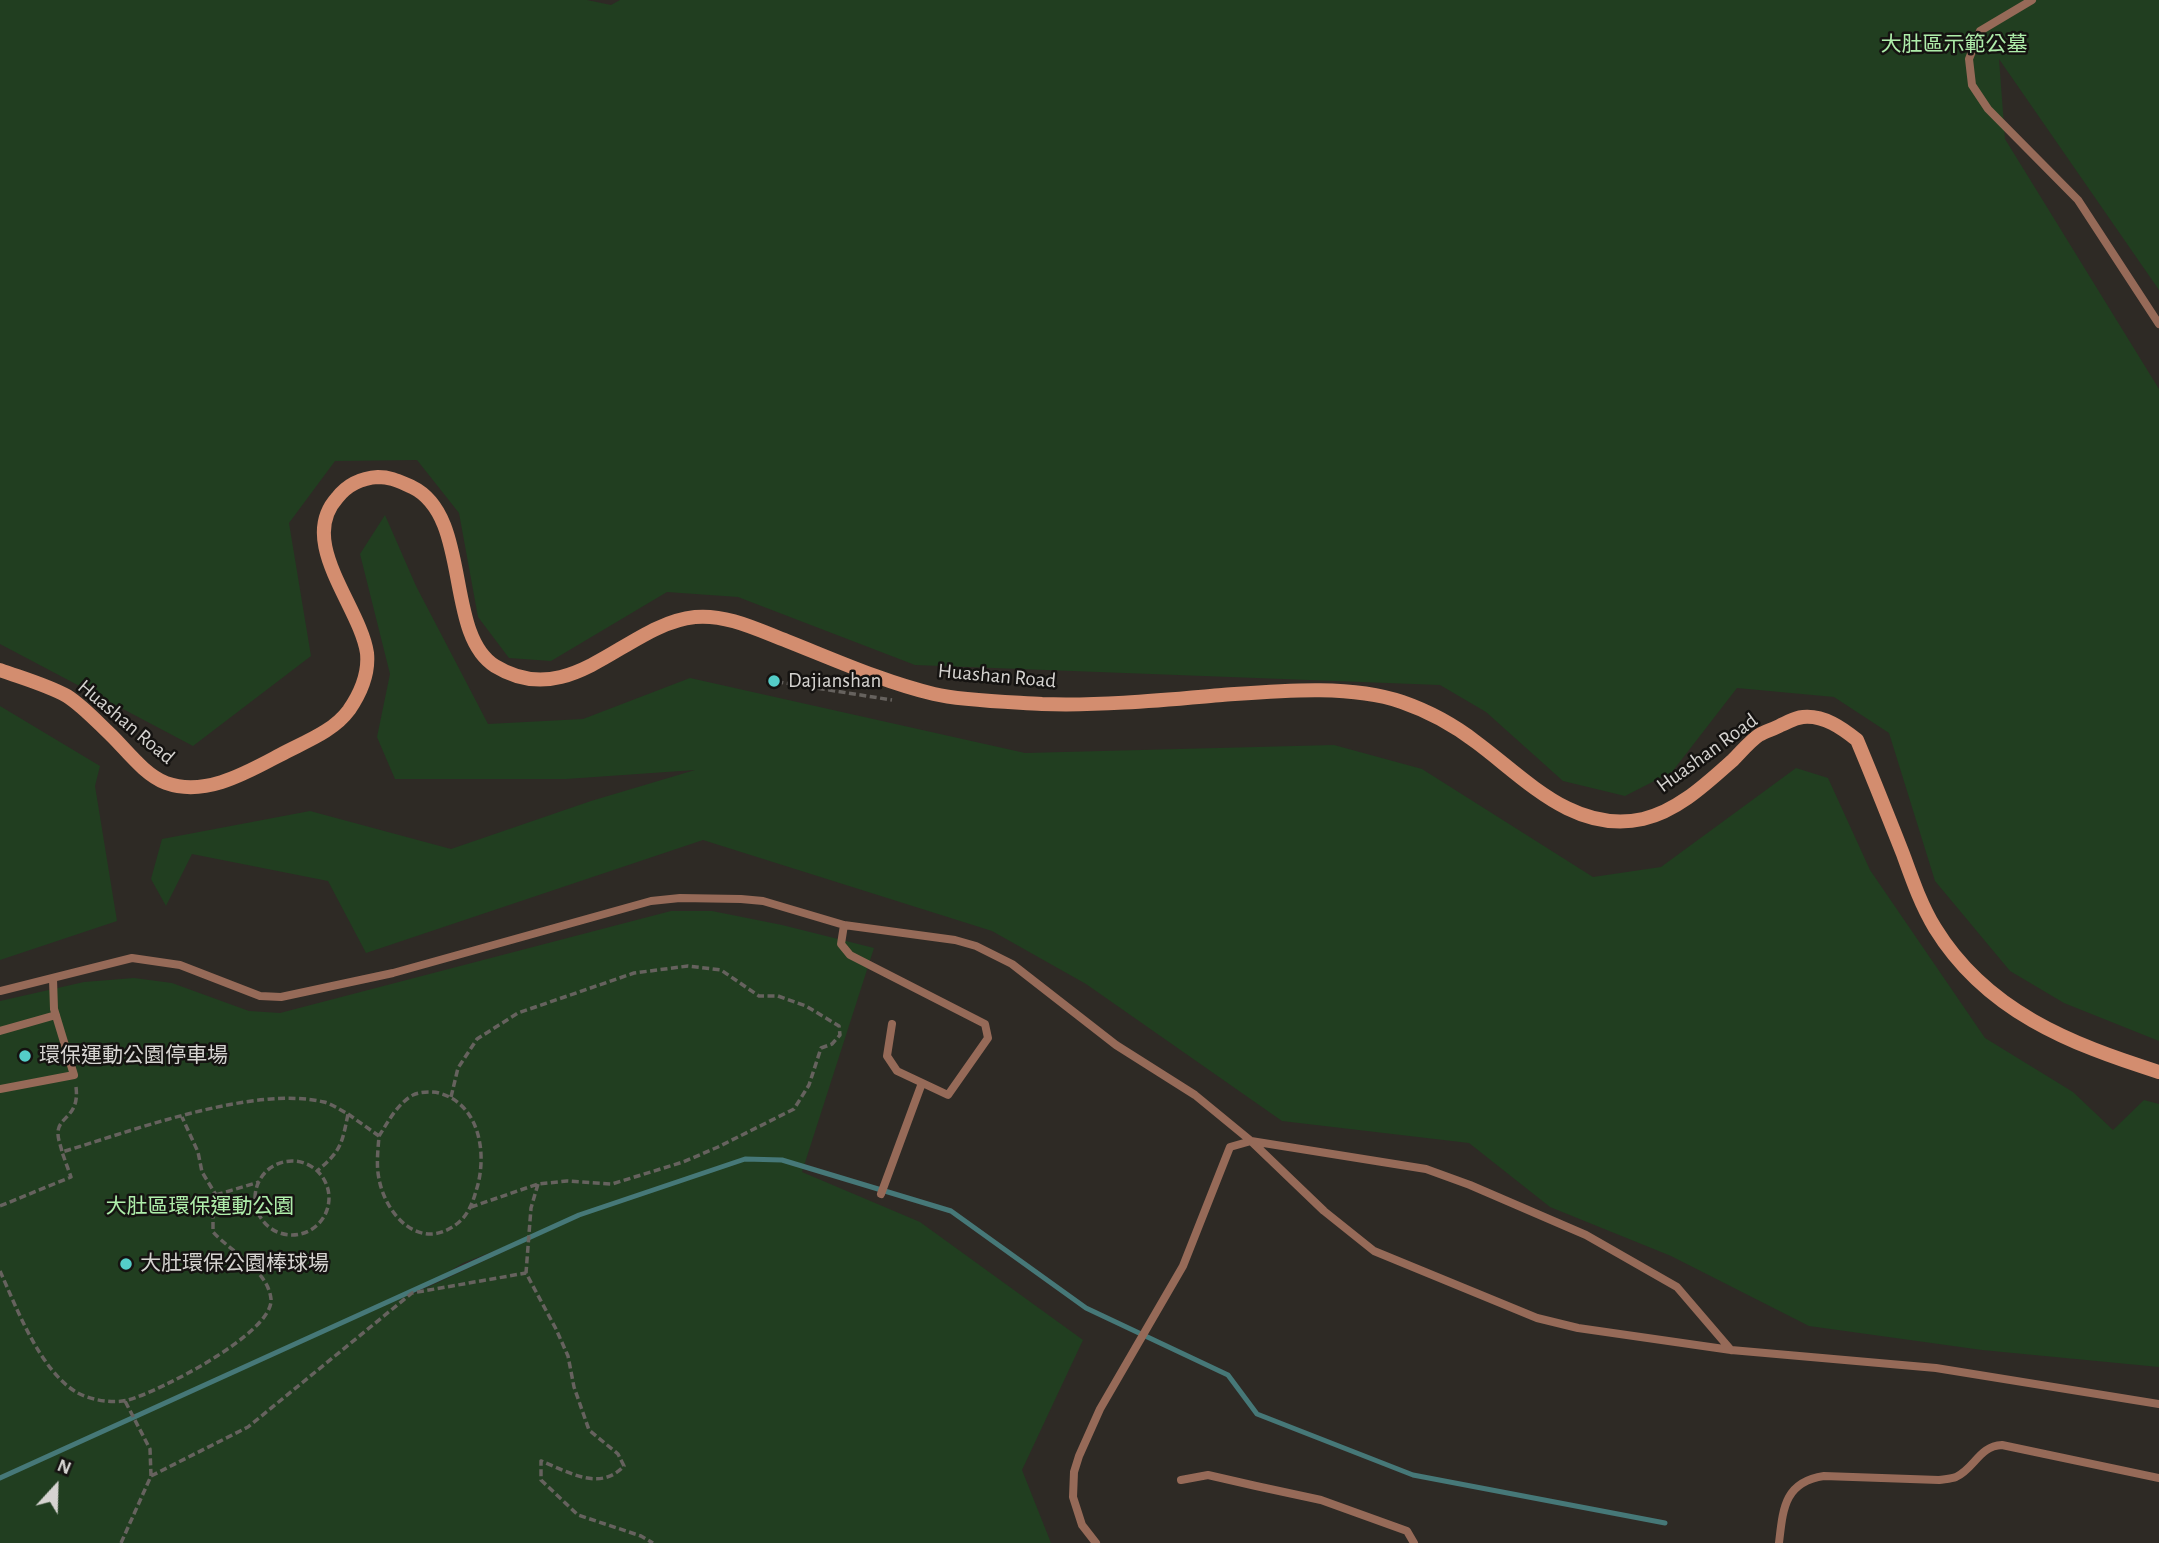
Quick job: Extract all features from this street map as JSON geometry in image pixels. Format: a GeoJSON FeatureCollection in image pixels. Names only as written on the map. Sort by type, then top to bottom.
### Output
{"type":"FeatureCollection","features":[{"type":"Feature","properties":{"kind":"street","name":"Huashan Road"},"geometry":{"type":"LineString","coordinates":[[0,670],[66,695],[94,718],[142,767],[163,782],[195,788],[240,776],[335,726],[359,693],[366,673],[367,651],[322,539],[327,509],[342,491],[367,478],[390,477],[423,493],[442,516],[471,635],[486,659],[500,670],[533,679],[556,679],[576,673],[658,629],[686,618],[707,617],[736,622],[938,695],[1046,704],[1147,702],[1297,689],[1379,696],[1402,702],[1441,719],[1472,739],[1544,797],[1577,815],[1608,821],[1644,819],[1669,809],[1701,789],[1760,735],[1798,716],[1818,718],[1841,727],[1857,740],[1916,890],[1935,927],[1989,992],[2036,1024],[2114,1058],[2159,1072]]}},
{"type":"Feature","properties":{"kind":"lane"},"geometry":{"type":"LineString","coordinates":[[2032,0],[1980,31],[1969,59],[1972,85],[1988,109],[2078,200],[2159,324]]}},
{"type":"Feature","properties":{"kind":"lane"},"geometry":{"type":"LineString","coordinates":[[0,990],[132,958],[180,965],[260,996],[281,997],[393,973],[651,901],[680,898],[763,901],[845,925],[955,940],[976,946],[1012,964],[1116,1045],[1195,1095],[1251,1141],[1324,1211],[1374,1251],[1537,1318],[1560,1325],[1731,1350],[1936,1368],[2159,1404]]}},
{"type":"Feature","properties":{"kind":"lane"},"geometry":{"type":"LineString","coordinates":[[845,925],[841,944],[850,955],[985,1024],[988,1038],[948,1095],[897,1071],[887,1056],[892,1024]]}},
{"type":"Feature","properties":{"kind":"lane"},"geometry":{"type":"LineString","coordinates":[[0,1089],[74,1075],[56,1015],[53,979]]}},
{"type":"Feature","properties":{"kind":"lane"},"geometry":{"type":"LineString","coordinates":[[0,1031],[56,1015]]}},
{"type":"Feature","properties":{"kind":"lane"},"geometry":{"type":"LineString","coordinates":[[881,1194],[922,1083]]}},
{"type":"Feature","properties":{"kind":"lane"},"geometry":{"type":"LineString","coordinates":[[1096,1543],[1082,1525],[1073,1497],[1074,1472],[1079,1456],[1100,1409],[1183,1266],[1230,1147],[1251,1141],[1426,1168],[1469,1185],[1586,1235],[1677,1287],[1731,1350]]}},
{"type":"Feature","properties":{"kind":"lane"},"geometry":{"type":"LineString","coordinates":[[1779,1543],[1784,1506],[1792,1493],[1810,1478],[1954,1478],[1972,1465],[1982,1452],[1993,1446],[2003,1445],[2159,1478]]}},
{"type":"Feature","properties":{"kind":"lane"},"geometry":{"type":"LineString","coordinates":[[1181,1480],[1208,1475],[1321,1500],[1407,1531],[1414,1543]]}},
{"type":"Feature","properties":{"kind":"path"},"geometry":{"type":"LineString","coordinates":[[766,680],[896,700]]}},
{"type":"Feature","properties":{"kind":"path"},"geometry":{"type":"LineString","coordinates":[[450,1097],[458,1068],[477,1039],[518,1013],[634,973],[688,966],[721,970],[759,996],[778,996],[806,1006],[839,1026],[840,1035],[819,1052],[808,1086],[794,1109],[760,1127],[683,1162],[612,1184],[567,1181],[538,1184],[471,1207]]}},
{"type":"Feature","properties":{"kind":"path"},"geometry":{"type":"LineString","coordinates":[[0,1206],[71,1177],[58,1132],[62,1122],[73,1112],[77,1099],[74,1075]]}},
{"type":"Feature","properties":{"kind":"path"},"geometry":{"type":"LineString","coordinates":[[434,1092],[450,1097],[470,1116],[480,1135],[483,1154],[481,1178],[471,1207],[459,1222],[444,1231],[423,1234],[409,1229],[393,1213],[384,1198],[378,1178],[379,1136],[401,1105],[414,1094],[434,1092]]}},
{"type":"Feature","properties":{"kind":"path"},"geometry":{"type":"LineString","coordinates":[[62,1152],[182,1116],[256,1101],[301,1099],[326,1103],[348,1114],[379,1136]]}},
{"type":"Feature","properties":{"kind":"path"},"geometry":{"type":"LineString","coordinates":[[317,1171],[336,1155],[348,1114]]}},
{"type":"Feature","properties":{"kind":"path"},"geometry":{"type":"LineString","coordinates":[[0,1271],[33,1342],[49,1367],[76,1391],[102,1401],[125,1401],[154,1391],[244,1338],[265,1319],[271,1302],[268,1287],[243,1257],[225,1245],[213,1232],[216,1195],[202,1172],[198,1152],[182,1116]]}},
{"type":"Feature","properties":{"kind":"path"},"geometry":{"type":"LineString","coordinates":[[292,1161],[306,1164],[317,1171],[326,1182],[330,1195],[328,1208],[322,1220],[312,1230],[299,1235],[286,1235],[273,1230],[263,1220],[257,1208],[259,1182],[267,1171],[279,1164],[292,1161]]}},
{"type":"Feature","properties":{"kind":"path"},"geometry":{"type":"LineString","coordinates":[[216,1195],[259,1182]]}},
{"type":"Feature","properties":{"kind":"path"},"geometry":{"type":"LineString","coordinates":[[538,1184],[531,1208],[526,1273],[568,1356],[574,1387],[589,1430],[618,1454],[624,1466],[614,1477],[593,1480],[541,1461],[541,1480],[578,1515],[641,1536],[653,1543]]}},
{"type":"Feature","properties":{"kind":"path"},"geometry":{"type":"LineString","coordinates":[[151,1476],[248,1427],[412,1293],[526,1273]]}},
{"type":"Feature","properties":{"kind":"path"},"geometry":{"type":"LineString","coordinates":[[121,1543],[151,1476],[150,1449],[125,1401]]}},
{"type":"Feature","properties":{"kind":"green space","name":"大肚區示範公墓"},"geometry":{"type":"Polygon","coordinates":[[[0,0],[587,0],[611,5],[620,0],[2159,0],[2159,290],[1999,59],[2005,139],[2159,389],[2159,1041],[2064,1003],[2010,971],[1935,881],[1889,733],[1834,697],[1737,688],[1672,772],[1625,796],[1563,781],[1486,712],[1440,685],[915,665],[738,597],[667,592],[551,661],[509,658],[478,617],[459,513],[417,460],[335,461],[289,523],[311,656],[193,746],[0,644],[0,0]]]}},
{"type":"Feature","properties":{"kind":"green space"},"geometry":{"type":"Polygon","coordinates":[[[385,515],[416,586],[488,724],[583,719],[690,678],[1025,753],[1334,745],[1422,769],[1593,877],[1661,867],[1796,768],[1828,778],[1870,870],[1985,1038],[2073,1092],[2113,1130],[2144,1100],[2159,1104],[2159,1367],[1982,1350],[1809,1326],[1671,1256],[1550,1207],[1469,1143],[1282,1121],[1086,984],[992,931],[703,840],[366,953],[328,881],[192,854],[166,906],[151,879],[162,839],[310,811],[451,849],[591,801],[695,770],[566,779],[395,779],[377,737],[390,674],[360,554],[385,515]]]}},
{"type":"Feature","properties":{"kind":"green space"},"geometry":{"type":"Polygon","coordinates":[[[0,706],[100,766],[95,786],[117,921],[0,960],[0,706]]]}},
{"type":"Feature","properties":{"kind":"green space","name":"大肚區環保運動公園"},"geometry":{"type":"Polygon","coordinates":[[[671,911],[712,911],[874,948],[802,1172],[920,1222],[1083,1340],[1022,1470],[1051,1543],[0,1543],[0,1001],[84,982],[134,978],[172,983],[249,1011],[280,1013],[671,911]],[[548,1231],[463,1263],[405,1298],[548,1231]]]}},
{"type":"Feature","properties":{"kind":"waterway"},"geometry":{"type":"LineString","coordinates":[[0,1478],[579,1215],[745,1159],[782,1160],[951,1211],[1086,1308],[1228,1375],[1257,1414],[1413,1475],[1665,1523]]}},
{"type":"Feature","properties":{"kind":"place","name":"Dajianshan"},"geometry":{"type":"Point","coordinates":[774,681]}},
{"type":"Feature","properties":{"kind":"place","name":"環保運動公園停車場"},"geometry":{"type":"Point","coordinates":[25,1056]}},
{"type":"Feature","properties":{"kind":"place","name":"大肚環保公園棒球場"},"geometry":{"type":"Point","coordinates":[126,1264]}}]}
